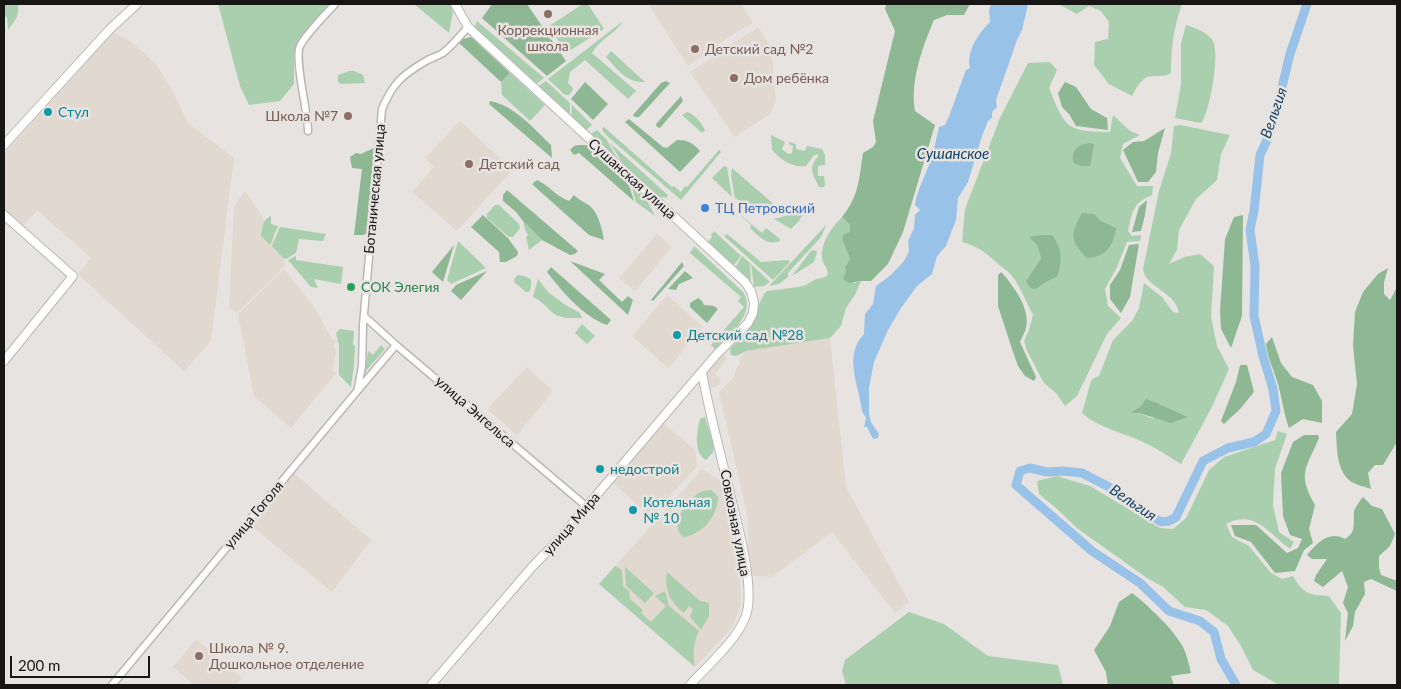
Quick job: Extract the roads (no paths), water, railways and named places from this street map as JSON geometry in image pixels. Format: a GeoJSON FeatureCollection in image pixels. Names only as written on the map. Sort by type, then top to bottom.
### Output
{"type":"FeatureCollection","features":[{"type":"Feature","properties":{"kind":"main road"},"geometry":{"type":"LineString","coordinates":[[4,144],[112,26],[137,4]]}},
{"type":"Feature","properties":{"kind":"main road","name":"Сушанская улица"},"geometry":{"type":"LineString","coordinates":[[455,4],[468,27],[745,282],[754,300],[754,308],[750,318],[712,362]]}},
{"type":"Feature","properties":{"kind":"main road"},"geometry":{"type":"LineString","coordinates":[[4,215],[73,276],[4,361]]}},
{"type":"Feature","properties":{"kind":"main road","name":"улица Мира"},"geometry":{"type":"LineString","coordinates":[[431,685],[712,362]]}},
{"type":"Feature","properties":{"kind":"main road","name":"Совхозная улица"},"geometry":{"type":"LineString","coordinates":[[690,685],[740,630],[746,616],[748,591],[746,565],[740,533],[702,373]]}},
{"type":"Feature","properties":{"kind":"street"},"geometry":{"type":"LineString","coordinates":[[308,131],[298,57],[300,45],[335,4]]}},
{"type":"Feature","properties":{"kind":"street","name":"Ботаническая улица"},"geometry":{"type":"LineString","coordinates":[[358,390],[362,366],[364,316],[382,109],[390,91],[402,78],[429,59],[442,54],[458,40],[468,27]]}},
{"type":"Feature","properties":{"kind":"street","name":"улица Энгельса"},"geometry":{"type":"LineString","coordinates":[[364,316],[396,346],[586,507]]}},
{"type":"Feature","properties":{"kind":"street","name":"улица Гоголя"},"geometry":{"type":"LineString","coordinates":[[112,685],[396,346]]}},
{"type":"Feature","properties":{"kind":"water","name":"Сушанское"},"geometry":{"type":"Polygon","coordinates":[[[991,4],[1028,4],[1022,30],[996,100],[997,107],[992,112],[992,118],[988,121],[982,136],[968,182],[958,198],[956,220],[946,246],[937,256],[932,274],[917,286],[901,308],[888,330],[874,362],[869,388],[869,414],[871,422],[879,434],[878,438],[874,439],[867,427],[864,427],[866,418],[862,411],[854,371],[854,352],[864,334],[865,314],[873,304],[876,286],[891,275],[904,261],[909,251],[908,241],[914,228],[915,215],[920,210],[915,205],[916,200],[931,160],[939,127],[945,125],[966,70],[970,68],[970,55],[974,43],[990,22],[989,10],[991,4]]]}},
{"type":"Feature","properties":{"kind":"waterway","name":"Вельгия"},"geometry":{"type":"LineString","coordinates":[[1236,685],[1221,659],[1214,632],[1200,621],[1169,611],[1140,583],[1092,551],[1016,485],[1020,471],[1030,468],[1047,472],[1082,473],[1117,491],[1129,502],[1161,522],[1169,521],[1176,517],[1203,461],[1228,448],[1254,442],[1266,434],[1276,411],[1273,389],[1254,316],[1255,266],[1250,230],[1260,155],[1275,116],[1290,54],[1307,4]]}},
{"type":"Feature","properties":{"kind":"place","name":"Коррекционная школа"},"geometry":{"type":"Point","coordinates":[548,14]}},
{"type":"Feature","properties":{"kind":"place","name":"Детский сад №2"},"geometry":{"type":"Point","coordinates":[695,49]}},
{"type":"Feature","properties":{"kind":"place","name":"Дом ребёнка"},"geometry":{"type":"Point","coordinates":[734,78]}},
{"type":"Feature","properties":{"kind":"place","name":"Стул"},"geometry":{"type":"Point","coordinates":[48,112]}},
{"type":"Feature","properties":{"kind":"place","name":"Школа №7"},"geometry":{"type":"Point","coordinates":[348,116]}},
{"type":"Feature","properties":{"kind":"place","name":"Детский сад"},"geometry":{"type":"Point","coordinates":[469,164]}},
{"type":"Feature","properties":{"kind":"place","name":"ТЦ Петровский"},"geometry":{"type":"Point","coordinates":[705,208]}},
{"type":"Feature","properties":{"kind":"place","name":"СОК Элегия"},"geometry":{"type":"Point","coordinates":[351,287]}},
{"type":"Feature","properties":{"kind":"place","name":"Детский сад №28"},"geometry":{"type":"Point","coordinates":[677,335]}},
{"type":"Feature","properties":{"kind":"place","name":"недострой"},"geometry":{"type":"Point","coordinates":[600,469]}},
{"type":"Feature","properties":{"kind":"place","name":"Котельная № 10"},"geometry":{"type":"Point","coordinates":[633,510]}},
{"type":"Feature","properties":{"kind":"place","name":"Школа № 9. Дошкольное отделение"},"geometry":{"type":"Point","coordinates":[199,656]}}]}
